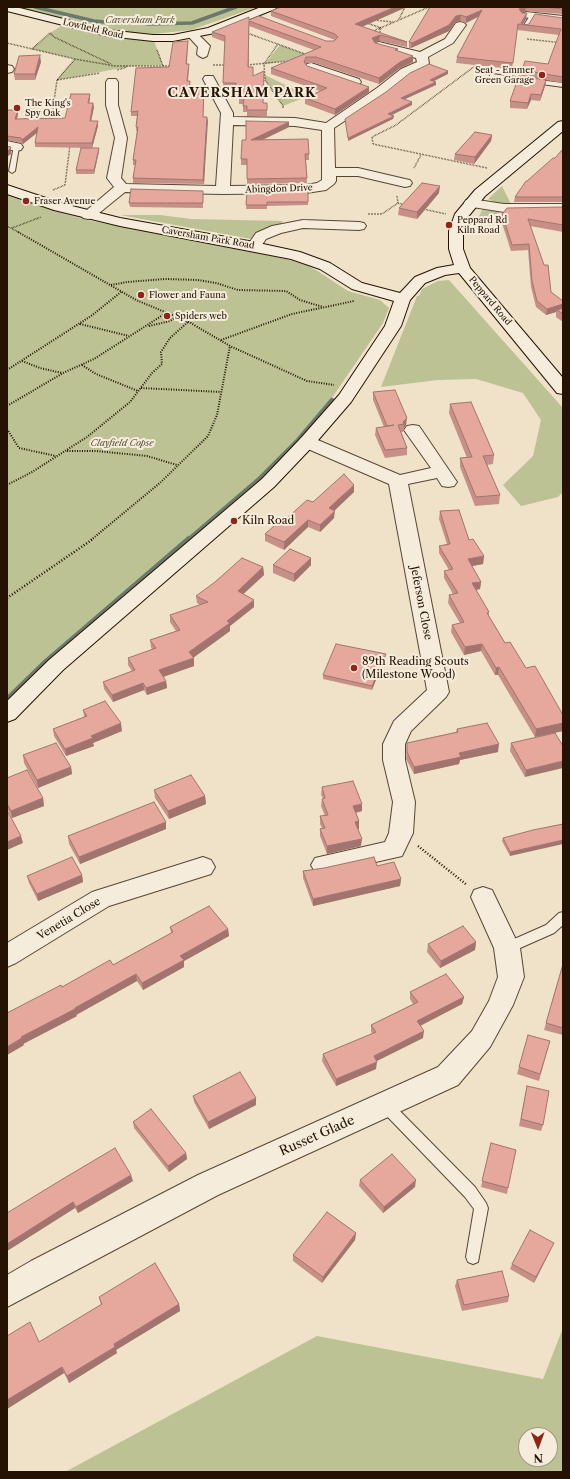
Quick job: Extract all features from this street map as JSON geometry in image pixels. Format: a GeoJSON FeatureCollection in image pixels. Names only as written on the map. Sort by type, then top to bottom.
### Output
{"type":"FeatureCollection","features":[{"type":"Feature","properties":{"kind":"street","name":"Lowfield Road"},"geometry":{"type":"LineString","coordinates":[[7,8],[107,34],[153,38],[193,35],[227,25],[271,7]]}},
{"type":"Feature","properties":{"kind":"street"},"geometry":{"type":"LineString","coordinates":[[253,14],[267,20]]}},
{"type":"Feature","properties":{"kind":"street"},"geometry":{"type":"LineString","coordinates":[[530,15],[563,19]]}},
{"type":"Feature","properties":{"kind":"street"},"geometry":{"type":"LineString","coordinates":[[379,45],[422,56],[449,41],[459,28]]}},
{"type":"Feature","properties":{"kind":"street"},"geometry":{"type":"LineString","coordinates":[[193,35],[204,46],[203,54]]}},
{"type":"Feature","properties":{"kind":"street"},"geometry":{"type":"LineString","coordinates":[[226,121],[295,122],[328,127],[380,91],[404,72],[423,64],[422,56]]}},
{"type":"Feature","properties":{"kind":"street"},"geometry":{"type":"LineString","coordinates":[[311,62],[380,91]]}},
{"type":"Feature","properties":{"kind":"street"},"geometry":{"type":"LineString","coordinates":[[88,215],[112,194],[122,188],[114,178],[121,138],[112,105],[111,75]]}},
{"type":"Feature","properties":{"kind":"street"},"geometry":{"type":"LineString","coordinates":[[209,79],[226,113],[222,190]]}},
{"type":"Feature","properties":{"kind":"street","name":"Peppard Road"},"geometry":{"type":"LineString","coordinates":[[563,125],[508,172],[480,193],[460,217],[456,231],[456,249],[463,268],[471,280],[563,389]]}},
{"type":"Feature","properties":{"kind":"street","name":"Abingdon Drive"},"geometry":{"type":"LineString","coordinates":[[122,188],[222,190],[306,189],[321,187],[329,181],[328,127]]}},
{"type":"Feature","properties":{"kind":"street"},"geometry":{"type":"LineString","coordinates":[[401,200],[405,183],[414,168]]}},
{"type":"Feature","properties":{"kind":"street"},"geometry":{"type":"LineString","coordinates":[[328,172],[358,172],[405,183]]}},
{"type":"Feature","properties":{"kind":"street","name":"Caversham Park Road"},"geometry":{"type":"LineString","coordinates":[[7,189],[59,207],[88,215],[254,246],[314,261],[357,286],[384,295],[403,299]]}},
{"type":"Feature","properties":{"kind":"street"},"geometry":{"type":"LineString","coordinates":[[471,203],[504,208],[563,208]]}},
{"type":"Feature","properties":{"kind":"street"},"geometry":{"type":"LineString","coordinates":[[254,246],[261,236],[277,229],[303,224],[359,226]]}},
{"type":"Feature","properties":{"kind":"street"},"geometry":{"type":"LineString","coordinates":[[7,714],[56,665],[268,483],[307,442],[352,387],[393,326],[403,299],[420,280],[442,272],[463,268]]}},
{"type":"Feature","properties":{"kind":"street"},"geometry":{"type":"LineString","coordinates":[[307,442],[398,480],[445,476],[414,430]]}},
{"type":"Feature","properties":{"kind":"street","name":"Jeferson Close"},"geometry":{"type":"LineString","coordinates":[[323,865],[394,849],[401,833],[404,802],[394,760],[394,744],[402,727],[438,692],[398,480]]}},
{"type":"Feature","properties":{"kind":"street","name":"Venetia Close"},"geometry":{"type":"LineString","coordinates":[[7,956],[101,899],[203,867]]}},
{"type":"Feature","properties":{"kind":"street","name":"Russet Glade"},"geometry":{"type":"LineString","coordinates":[[7,1292],[42,1272],[208,1185],[448,1076],[481,1039],[500,1005],[511,977],[507,948],[483,897]]}},
{"type":"Feature","properties":{"kind":"lane"},"geometry":{"type":"LineString","coordinates":[[526,28],[530,15]]}},
{"type":"Feature","properties":{"kind":"lane"},"geometry":{"type":"LineString","coordinates":[[492,76],[563,85]]}},
{"type":"Feature","properties":{"kind":"lane"},"geometry":{"type":"LineString","coordinates":[[11,146],[12,171]]}},
{"type":"Feature","properties":{"kind":"lane"},"geometry":{"type":"LineString","coordinates":[[507,948],[550,929],[563,917]]}},
{"type":"Feature","properties":{"kind":"lane"},"geometry":{"type":"LineString","coordinates":[[385,1105],[470,1192],[481,1208],[473,1258]]}},
{"type":"Feature","properties":{"kind":"path"},"geometry":{"type":"LineString","coordinates":[[399,20],[405,7]]}},
{"type":"Feature","properties":{"kind":"path"},"geometry":{"type":"LineString","coordinates":[[372,20],[394,22]]}},
{"type":"Feature","properties":{"kind":"path"},"geometry":{"type":"LineString","coordinates":[[32,49],[50,33],[66,23]]}},
{"type":"Feature","properties":{"kind":"path"},"geometry":{"type":"LineString","coordinates":[[366,23],[381,28]]}},
{"type":"Feature","properties":{"kind":"path"},"geometry":{"type":"LineString","coordinates":[[227,25],[311,62]]}},
{"type":"Feature","properties":{"kind":"path"},"geometry":{"type":"LineString","coordinates":[[50,33],[54,37],[115,66]]}},
{"type":"Feature","properties":{"kind":"path"},"geometry":{"type":"LineString","coordinates":[[153,38],[163,65],[161,70]]}},
{"type":"Feature","properties":{"kind":"path"},"geometry":{"type":"LineString","coordinates":[[524,39],[563,43]]}},
{"type":"Feature","properties":{"kind":"path"},"geometry":{"type":"LineString","coordinates":[[60,121],[53,108],[57,80],[75,59]]}},
{"type":"Feature","properties":{"kind":"path"},"geometry":{"type":"LineString","coordinates":[[473,62],[479,63],[396,125],[372,137],[373,144],[508,172]]}},
{"type":"Feature","properties":{"kind":"path"},"geometry":{"type":"LineString","coordinates":[[57,80],[111,75],[132,66]]}},
{"type":"Feature","properties":{"kind":"path"},"geometry":{"type":"LineString","coordinates":[[23,124],[28,109],[55,98]]}},
{"type":"Feature","properties":{"kind":"path"},"geometry":{"type":"LineString","coordinates":[[32,198],[65,185],[71,139]]}},
{"type":"Feature","properties":{"kind":"path"},"geometry":{"type":"LineString","coordinates":[[414,168],[421,155]]}},
{"type":"Feature","properties":{"kind":"path"},"geometry":{"type":"LineString","coordinates":[[12,228],[49,215],[59,207]]}},
{"type":"Feature","properties":{"kind":"path"},"geometry":{"type":"LineString","coordinates":[[421,208],[460,217]]}},
{"type":"Feature","properties":{"kind":"path"},"geometry":{"type":"LineString","coordinates":[[7,226],[121,292],[136,300],[189,322],[230,346],[307,381],[352,387]]}},
{"type":"Feature","properties":{"kind":"path"},"geometry":{"type":"LineString","coordinates":[[110,285],[164,279],[198,280],[238,290],[286,291],[300,300],[322,307]]}},
{"type":"Feature","properties":{"kind":"path"},"geometry":{"type":"LineString","coordinates":[[7,370],[80,324],[121,292]]}},
{"type":"Feature","properties":{"kind":"path"},"geometry":{"type":"LineString","coordinates":[[220,340],[292,314],[384,295]]}},
{"type":"Feature","properties":{"kind":"path"},"geometry":{"type":"LineString","coordinates":[[7,406],[63,373],[94,359],[166,313]]}},
{"type":"Feature","properties":{"kind":"path"},"geometry":{"type":"LineString","coordinates":[[146,326],[170,321],[176,317]]}},
{"type":"Feature","properties":{"kind":"path"},"geometry":{"type":"LineString","coordinates":[[7,485],[66,451],[92,433],[130,402],[152,373],[162,364],[161,352],[170,338],[182,326],[189,322]]}},
{"type":"Feature","properties":{"kind":"path"},"geometry":{"type":"LineString","coordinates":[[80,324],[130,337]]}},
{"type":"Feature","properties":{"kind":"path"},"geometry":{"type":"LineString","coordinates":[[7,598],[96,537],[161,482],[208,436],[218,415],[230,346]]}},
{"type":"Feature","properties":{"kind":"path"},"geometry":{"type":"LineString","coordinates":[[22,361],[40,368],[63,373]]}},
{"type":"Feature","properties":{"kind":"path"},"geometry":{"type":"LineString","coordinates":[[82,364],[96,374],[138,391]]}},
{"type":"Feature","properties":{"kind":"path"},"geometry":{"type":"LineString","coordinates":[[141,388],[221,392]]}},
{"type":"Feature","properties":{"kind":"path"},"geometry":{"type":"LineString","coordinates":[[7,429],[19,448],[57,456]]}},
{"type":"Feature","properties":{"kind":"path"},"geometry":{"type":"LineString","coordinates":[[66,451],[96,451],[147,456],[177,465]]}},
{"type":"Feature","properties":{"kind":"path"},"geometry":{"type":"LineString","coordinates":[[401,833],[483,897]]}},
{"type":"Feature","properties":{"kind":"green space","name":"Caversham Park"},"geometry":{"type":"Polygon","coordinates":[[[7,7],[257,7],[191,30],[154,34],[119,32],[7,7]]]}},
{"type":"Feature","properties":{"kind":"green space"},"geometry":{"type":"Polygon","coordinates":[[[66,23],[153,38],[163,65],[132,66],[57,80],[75,59],[32,49],[50,33],[66,23]]]}},
{"type":"Feature","properties":{"kind":"green space"},"geometry":{"type":"Polygon","coordinates":[[[280,45],[311,56],[265,64],[280,45]]]}},
{"type":"Feature","properties":{"kind":"green space"},"geometry":{"type":"Polygon","coordinates":[[[265,75],[308,96],[283,106],[265,80],[265,75]]]}},
{"type":"Feature","properties":{"kind":"green space"},"geometry":{"type":"Polygon","coordinates":[[[502,186],[511,204],[499,204],[488,199],[502,186]]]}},
{"type":"Feature","properties":{"kind":"green space","name":"Clayfield Copse"},"geometry":{"type":"Polygon","coordinates":[[[7,194],[87,220],[286,259],[306,265],[316,270],[348,291],[380,300],[389,308],[383,323],[334,395],[296,439],[256,479],[43,661],[7,697],[7,194]]]}},
{"type":"Feature","properties":{"kind":"green space"},"geometry":{"type":"Polygon","coordinates":[[[482,210],[503,211],[476,223],[482,210]]]}},
{"type":"Feature","properties":{"kind":"green space"},"geometry":{"type":"Polygon","coordinates":[[[120,215],[160,215],[191,219],[283,221],[277,229],[257,240],[120,215]]]}},
{"type":"Feature","properties":{"kind":"green space"},"geometry":{"type":"Polygon","coordinates":[[[449,280],[563,408],[563,492],[558,497],[521,506],[503,485],[533,456],[541,420],[523,393],[476,379],[438,380],[381,387],[417,296],[419,296],[422,289],[438,281],[449,280]]]}},
{"type":"Feature","properties":{"kind":"green space"},"geometry":{"type":"Polygon","coordinates":[[[563,1328],[563,1472],[65,1472],[317,1336],[543,1379],[563,1328]]]}},
{"type":"Feature","properties":{"kind":"building"},"geometry":{"type":"Polygon","coordinates":[[[281,7],[395,7],[355,24],[407,42],[380,35],[372,38],[375,43],[398,49],[395,50],[413,56],[400,62],[379,78],[316,57],[306,57],[304,62],[307,66],[369,87],[335,109],[305,98],[327,88],[271,68],[321,47],[249,21],[248,67],[253,67],[253,76],[264,71],[263,103],[267,103],[267,110],[247,110],[247,106],[243,106],[244,98],[239,98],[240,91],[235,91],[236,83],[223,83],[225,36],[212,32],[249,17],[249,20],[259,16],[326,41],[334,41],[338,37],[335,34],[271,11],[281,7]]]}},
{"type":"Feature","properties":{"kind":"building"},"geometry":{"type":"Polygon","coordinates":[[[430,7],[523,7],[519,9],[522,13],[527,13],[521,23],[523,25],[518,24],[513,63],[457,57],[482,10],[466,17],[461,15],[456,16],[449,25],[412,43],[409,42],[430,7]]]}},
{"type":"Feature","properties":{"kind":"building"},"geometry":{"type":"Polygon","coordinates":[[[544,7],[563,7],[563,9],[544,7]]]}},
{"type":"Feature","properties":{"kind":"building"},"geometry":{"type":"Polygon","coordinates":[[[535,14],[563,18],[563,77],[522,70],[525,61],[548,64],[561,29],[525,25],[529,24],[535,14]]]}},
{"type":"Feature","properties":{"kind":"building"},"geometry":{"type":"Polygon","coordinates":[[[188,41],[186,64],[189,64],[187,81],[190,81],[189,90],[204,90],[203,117],[207,117],[203,180],[133,178],[136,160],[133,160],[138,127],[136,127],[138,111],[131,112],[136,68],[169,67],[173,42],[188,41]]]}},
{"type":"Feature","properties":{"kind":"building"},"geometry":{"type":"Polygon","coordinates":[[[40,55],[35,74],[14,74],[19,56],[40,55]]]}},
{"type":"Feature","properties":{"kind":"building"},"geometry":{"type":"Polygon","coordinates":[[[429,64],[448,71],[430,80],[436,82],[401,98],[412,102],[388,114],[394,116],[348,138],[345,119],[386,92],[410,73],[429,64]]]}},
{"type":"Feature","properties":{"kind":"building"},"geometry":{"type":"Polygon","coordinates":[[[519,76],[546,80],[541,95],[531,94],[528,103],[510,101],[519,76]]]}},
{"type":"Feature","properties":{"kind":"building"},"geometry":{"type":"Polygon","coordinates":[[[71,94],[90,94],[88,103],[93,103],[90,121],[98,121],[92,143],[35,143],[38,127],[22,140],[21,138],[7,136],[7,110],[18,110],[15,119],[65,118],[71,94]]]}},
{"type":"Feature","properties":{"kind":"building"},"geometry":{"type":"Polygon","coordinates":[[[246,121],[289,122],[251,140],[308,139],[309,154],[305,154],[307,178],[247,179],[247,159],[241,159],[242,140],[246,140],[246,121]]]}},
{"type":"Feature","properties":{"kind":"building"},"geometry":{"type":"Polygon","coordinates":[[[475,132],[492,135],[475,157],[455,154],[475,132]]]}},
{"type":"Feature","properties":{"kind":"building"},"geometry":{"type":"Polygon","coordinates":[[[7,146],[11,147],[7,152],[7,146]]]}},
{"type":"Feature","properties":{"kind":"building"},"geometry":{"type":"Polygon","coordinates":[[[81,148],[99,148],[94,170],[76,170],[81,148]]]}},
{"type":"Feature","properties":{"kind":"building"},"geometry":{"type":"Polygon","coordinates":[[[563,149],[563,197],[515,197],[526,181],[553,158],[555,158],[563,149]]]}},
{"type":"Feature","properties":{"kind":"building"},"geometry":{"type":"Polygon","coordinates":[[[422,183],[440,186],[417,212],[399,208],[422,183]]]}},
{"type":"Feature","properties":{"kind":"building"},"geometry":{"type":"Polygon","coordinates":[[[131,189],[203,191],[203,203],[129,203],[131,189]]]}},
{"type":"Feature","properties":{"kind":"building"},"geometry":{"type":"Polygon","coordinates":[[[308,191],[308,202],[267,202],[267,205],[246,205],[247,192],[308,191]]]}},
{"type":"Feature","properties":{"kind":"building"},"geometry":{"type":"Polygon","coordinates":[[[563,207],[563,225],[528,219],[544,265],[548,265],[551,292],[563,301],[563,304],[547,309],[537,301],[532,281],[529,244],[512,245],[502,214],[507,208],[563,207]]]}},
{"type":"Feature","properties":{"kind":"building"},"geometry":{"type":"Polygon","coordinates":[[[563,308],[563,314],[557,310],[563,308]]]}},
{"type":"Feature","properties":{"kind":"building"},"geometry":{"type":"Polygon","coordinates":[[[395,390],[407,418],[403,422],[404,424],[398,425],[407,448],[385,450],[376,428],[394,425],[387,426],[373,392],[395,390]]]}},
{"type":"Feature","properties":{"kind":"building"},"geometry":{"type":"Polygon","coordinates":[[[471,402],[494,455],[483,456],[500,495],[476,497],[460,458],[472,457],[450,404],[471,402]]]}},
{"type":"Feature","properties":{"kind":"building"},"geometry":{"type":"Polygon","coordinates":[[[344,474],[354,485],[329,508],[335,511],[320,525],[308,520],[284,542],[265,534],[283,518],[286,519],[307,500],[313,502],[344,474]]]}},
{"type":"Feature","properties":{"kind":"building"},"geometry":{"type":"Polygon","coordinates":[[[459,510],[469,540],[473,539],[484,556],[468,559],[481,582],[472,583],[489,612],[487,613],[505,643],[510,642],[526,668],[535,666],[563,715],[563,723],[536,729],[499,667],[496,668],[482,644],[465,647],[452,625],[464,622],[449,595],[458,593],[444,571],[453,569],[439,546],[450,544],[440,511],[459,510]]]}},
{"type":"Feature","properties":{"kind":"building"},"geometry":{"type":"Polygon","coordinates":[[[290,549],[311,558],[294,574],[273,565],[290,549]]]}},
{"type":"Feature","properties":{"kind":"building"},"geometry":{"type":"Polygon","coordinates":[[[242,558],[263,567],[238,591],[254,600],[227,621],[230,623],[189,652],[194,658],[159,670],[166,681],[146,688],[143,683],[112,695],[103,682],[135,670],[128,658],[156,648],[150,640],[180,630],[170,615],[208,602],[196,596],[215,582],[242,558]]]}},
{"type":"Feature","properties":{"kind":"building","name":"89th Reading Scouts (Milestone Wood)"},"geometry":{"type":"Polygon","coordinates":[[[336,644],[386,654],[372,686],[323,675],[336,644]]]}},
{"type":"Feature","properties":{"kind":"building"},"geometry":{"type":"Polygon","coordinates":[[[105,701],[121,723],[91,736],[93,738],[65,749],[53,729],[87,716],[83,710],[105,701]]]}},
{"type":"Feature","properties":{"kind":"building"},"geometry":{"type":"Polygon","coordinates":[[[487,723],[499,744],[459,753],[461,757],[414,767],[407,752],[407,743],[458,732],[457,729],[487,723]]]}},
{"type":"Feature","properties":{"kind":"building"},"geometry":{"type":"Polygon","coordinates":[[[555,733],[563,746],[563,761],[526,770],[511,743],[555,733]]]}},
{"type":"Feature","properties":{"kind":"building"},"geometry":{"type":"Polygon","coordinates":[[[56,743],[71,767],[37,780],[23,755],[56,743]]]}},
{"type":"Feature","properties":{"kind":"building"},"geometry":{"type":"Polygon","coordinates":[[[27,770],[43,798],[11,811],[7,804],[7,778],[27,770]]]}},
{"type":"Feature","properties":{"kind":"building"},"geometry":{"type":"Polygon","coordinates":[[[191,775],[205,796],[168,811],[154,790],[191,775]]]}},
{"type":"Feature","properties":{"kind":"building"},"geometry":{"type":"Polygon","coordinates":[[[353,781],[362,804],[353,806],[359,821],[355,822],[362,839],[327,846],[320,829],[325,828],[320,816],[328,815],[322,799],[325,798],[322,787],[353,781]]]}},
{"type":"Feature","properties":{"kind":"building"},"geometry":{"type":"Polygon","coordinates":[[[154,802],[166,822],[79,857],[68,836],[154,802]]]}},
{"type":"Feature","properties":{"kind":"building"},"geometry":{"type":"Polygon","coordinates":[[[7,812],[21,836],[7,842],[7,812]]]}},
{"type":"Feature","properties":{"kind":"building"},"geometry":{"type":"Polygon","coordinates":[[[563,824],[563,840],[510,852],[503,838],[533,830],[563,824]]]}},
{"type":"Feature","properties":{"kind":"building"},"geometry":{"type":"Polygon","coordinates":[[[72,857],[82,875],[37,894],[27,876],[72,857]]]}},
{"type":"Feature","properties":{"kind":"building"},"geometry":{"type":"Polygon","coordinates":[[[374,857],[377,866],[394,862],[401,879],[313,899],[303,871],[374,857]]]}},
{"type":"Feature","properties":{"kind":"building"},"geometry":{"type":"Polygon","coordinates":[[[209,906],[228,929],[180,956],[184,960],[142,983],[136,974],[75,1009],[21,1037],[22,1038],[7,1047],[7,1013],[61,985],[62,987],[110,960],[113,965],[173,932],[170,927],[209,906]]]}},
{"type":"Feature","properties":{"kind":"building"},"geometry":{"type":"Polygon","coordinates":[[[463,926],[476,942],[441,961],[428,944],[463,926]]]}},
{"type":"Feature","properties":{"kind":"building"},"geometry":{"type":"Polygon","coordinates":[[[563,964],[563,1028],[546,1023],[563,964]]]}},
{"type":"Feature","properties":{"kind":"building"},"geometry":{"type":"Polygon","coordinates":[[[446,974],[464,997],[417,1021],[424,1031],[374,1056],[377,1062],[336,1079],[323,1054],[376,1032],[371,1025],[418,1002],[410,992],[446,974]]]}},
{"type":"Feature","properties":{"kind":"building"},"geometry":{"type":"Polygon","coordinates":[[[528,1035],[550,1041],[540,1074],[519,1067],[528,1035]]]}},
{"type":"Feature","properties":{"kind":"building"},"geometry":{"type":"Polygon","coordinates":[[[240,1072],[256,1098],[208,1122],[193,1096],[240,1072]]]}},
{"type":"Feature","properties":{"kind":"building"},"geometry":{"type":"Polygon","coordinates":[[[527,1086],[549,1091],[543,1125],[521,1119],[527,1086]]]}},
{"type":"Feature","properties":{"kind":"building"},"geometry":{"type":"Polygon","coordinates":[[[151,1109],[186,1153],[168,1166],[133,1122],[151,1109]]]}},
{"type":"Feature","properties":{"kind":"building"},"geometry":{"type":"Polygon","coordinates":[[[491,1143],[516,1150],[508,1188],[482,1181],[491,1143]]]}},
{"type":"Feature","properties":{"kind":"building"},"geometry":{"type":"Polygon","coordinates":[[[115,1148],[131,1175],[76,1207],[73,1202],[7,1244],[7,1213],[115,1148]]]}},
{"type":"Feature","properties":{"kind":"building"},"geometry":{"type":"Polygon","coordinates":[[[392,1154],[416,1180],[384,1207],[360,1180],[392,1154]]]}},
{"type":"Feature","properties":{"kind":"building"},"geometry":{"type":"Polygon","coordinates":[[[327,1212],[356,1233],[323,1277],[293,1255],[327,1212]]]}},
{"type":"Feature","properties":{"kind":"building"},"geometry":{"type":"Polygon","coordinates":[[[530,1230],[554,1243],[536,1277],[512,1264],[530,1230]]]}},
{"type":"Feature","properties":{"kind":"building"},"geometry":{"type":"Polygon","coordinates":[[[155,1263],[179,1304],[114,1344],[115,1347],[67,1376],[62,1367],[7,1400],[7,1336],[30,1322],[39,1342],[102,1304],[99,1297],[155,1263]]]}},
{"type":"Feature","properties":{"kind":"building"},"geometry":{"type":"Polygon","coordinates":[[[502,1271],[509,1296],[464,1305],[457,1280],[502,1271]]]}},
{"type":"Feature","properties":{"kind":"waterway"},"geometry":{"type":"LineString","coordinates":[[35,7],[94,21],[115,23],[126,21]]}},
{"type":"Feature","properties":{"kind":"waterway"},"geometry":{"type":"LineString","coordinates":[[138,21],[148,24],[192,23],[236,7]]}},
{"type":"Feature","properties":{"kind":"waterway"},"geometry":{"type":"LineString","coordinates":[[188,540],[258,480],[298,440],[332,400]]}},
{"type":"Feature","properties":{"kind":"waterway"},"geometry":{"type":"LineString","coordinates":[[7,700],[46,662],[189,539]]}},
{"type":"Feature","properties":{"kind":"place","name":"Seat - Emmer Green Garage"},"geometry":{"type":"Point","coordinates":[542,75]}},
{"type":"Feature","properties":{"kind":"place","name":"The King's Spy Oak"},"geometry":{"type":"Point","coordinates":[17,108]}},
{"type":"Feature","properties":{"kind":"place","name":"Fraser Avenue"},"geometry":{"type":"Point","coordinates":[26,201]}},
{"type":"Feature","properties":{"kind":"place","name":"Peppard Rd Kiln Road"},"geometry":{"type":"Point","coordinates":[449,225]}},
{"type":"Feature","properties":{"kind":"place","name":"Flower and Fauna"},"geometry":{"type":"Point","coordinates":[141,295]}},
{"type":"Feature","properties":{"kind":"place","name":"Spiders web"},"geometry":{"type":"Point","coordinates":[167,316]}},
{"type":"Feature","properties":{"kind":"place","name":"Kiln Road"},"geometry":{"type":"Point","coordinates":[234,521]}},
{"type":"Feature","properties":{"kind":"place","name":"89th Reading Scouts (Milestone Wood)"},"geometry":{"type":"Point","coordinates":[354,668]}},
{"type":"Feature","properties":{"kind":"district","name":"CAVERSHAM PARK"},"geometry":{"type":"Point","coordinates":[242,93]}}]}
